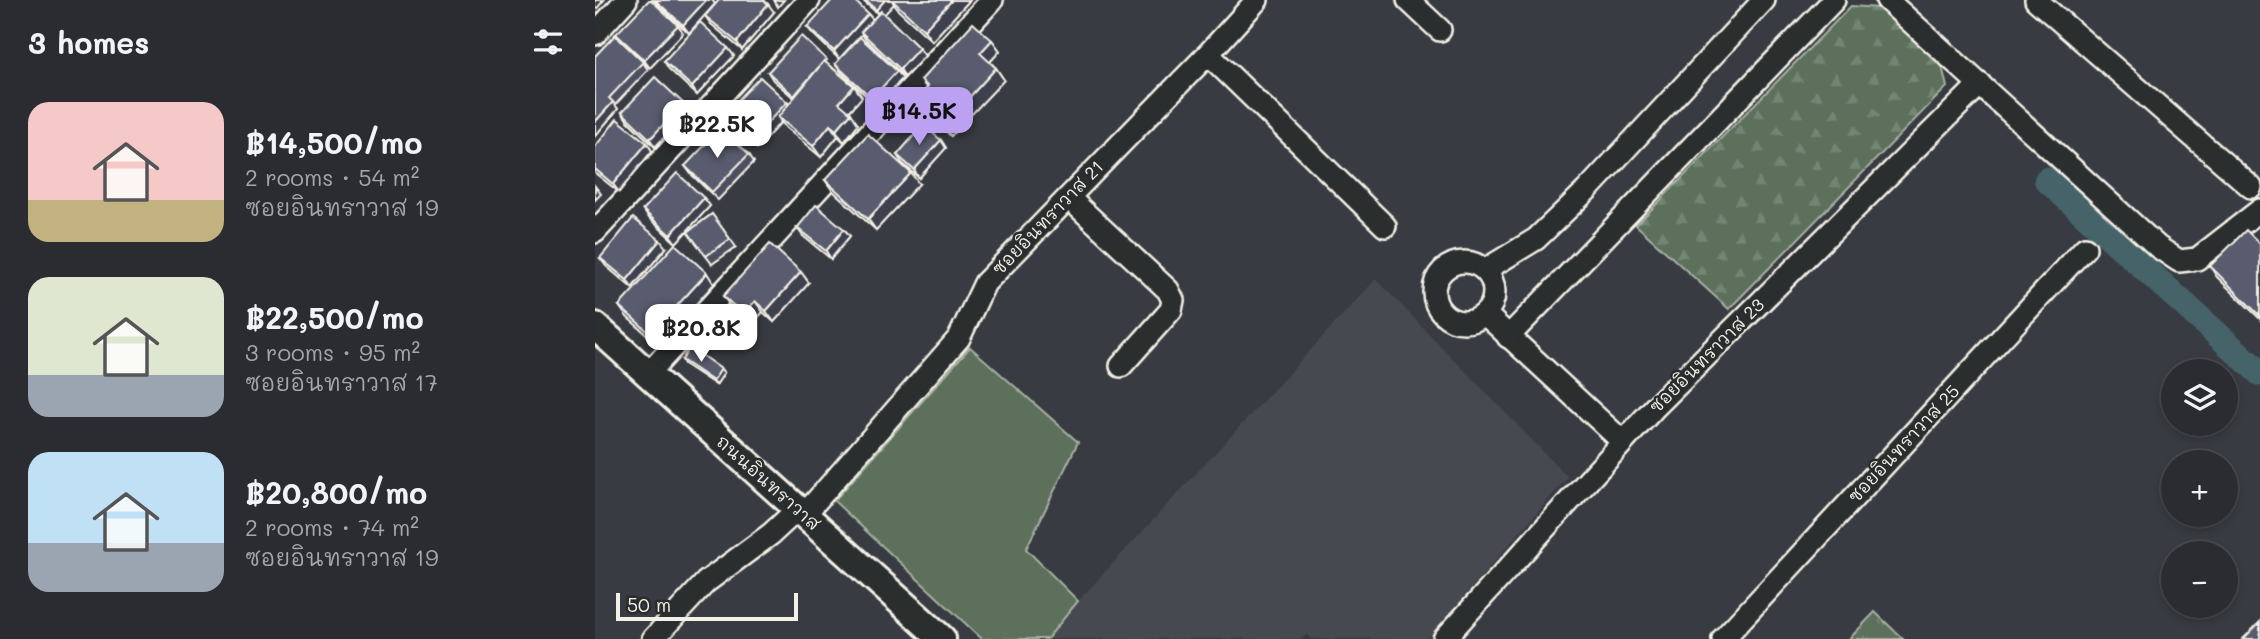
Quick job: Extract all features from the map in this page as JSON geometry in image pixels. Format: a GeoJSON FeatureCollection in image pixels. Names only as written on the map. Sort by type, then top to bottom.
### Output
{"type":"FeatureCollection","features":[{"type":"Feature","properties":{"kind":"street"},"geometry":{"type":"LineString","coordinates":[[595,34],[626,0]]}},
{"type":"Feature","properties":{"kind":"street"},"geometry":{"type":"LineString","coordinates":[[595,232],[809,0]]}},
{"type":"Feature","properties":{"kind":"street"},"geometry":{"type":"LineString","coordinates":[[647,375],[992,0]]}},
{"type":"Feature","properties":{"kind":"street","name":"ซอยอินทราวาส 21"},"geometry":{"type":"LineString","coordinates":[[653,639],[706,582],[801,512],[959,338],[985,283],[1209,54],[1257,0]]}},
{"type":"Feature","properties":{"kind":"street"},"geometry":{"type":"LineString","coordinates":[[1408,0],[1440,30]]}},
{"type":"Feature","properties":{"kind":"street"},"geometry":{"type":"LineString","coordinates":[[1485,270],[1536,239],[1562,214],[1764,0]]}},
{"type":"Feature","properties":{"kind":"street"},"geometry":{"type":"LineString","coordinates":[[1508,337],[1834,0]]}},
{"type":"Feature","properties":{"kind":"street"},"geometry":{"type":"LineString","coordinates":[[1887,0],[2158,247],[2179,261],[2197,259],[2260,210]]}},
{"type":"Feature","properties":{"kind":"street"},"geometry":{"type":"LineString","coordinates":[[2036,0],[2251,187]]}},
{"type":"Feature","properties":{"kind":"street"},"geometry":{"type":"LineString","coordinates":[[1209,54],[1385,226]]}},
{"type":"Feature","properties":{"kind":"street","name":"ซอยอินทราวาส 23"},"geometry":{"type":"LineString","coordinates":[[1444,639],[1622,442],[1980,84]]}},
{"type":"Feature","properties":{"kind":"street"},"geometry":{"type":"LineString","coordinates":[[1069,198],[1168,290],[1173,300],[1171,310],[1121,366]]}},
{"type":"Feature","properties":{"kind":"street","name":"ซอยอินทราวาส 25"},"geometry":{"type":"LineString","coordinates":[[1723,639],[2085,248]]}},
{"type":"Feature","properties":{"kind":"street"},"geometry":{"type":"LineString","coordinates":[[1468,262],[1485,270],[1491,278],[1494,298],[1485,314],[1466,322],[1447,317],[1440,310],[1434,291],[1436,281],[1448,266],[1468,262]]}},
{"type":"Feature","properties":{"kind":"street"},"geometry":{"type":"LineString","coordinates":[[1485,314],[1622,442]]}},
{"type":"Feature","properties":{"kind":"street","name":"ถนนอินทราวาส"},"geometry":{"type":"LineString","coordinates":[[595,326],[942,639]]}},
{"type":"Feature","properties":{"kind":"shaded area"},"geometry":{"type":"Polygon","coordinates":[[[1376,279],[1568,477],[1427,639],[1312,639],[1307,634],[1302,639],[1047,639],[1078,601],[1376,279]]]}},
{"type":"Feature","properties":{"kind":"green space"},"geometry":{"type":"Polygon","coordinates":[[[1851,6],[1879,8],[1942,66],[1947,87],[1729,309],[1636,225],[1851,6]]]}},
{"type":"Feature","properties":{"kind":"green space"},"geometry":{"type":"Polygon","coordinates":[[[970,347],[1078,442],[1026,549],[1078,601],[1047,639],[982,639],[834,501],[970,347]]]}},
{"type":"Feature","properties":{"kind":"green space"},"geometry":{"type":"Polygon","coordinates":[[[1875,612],[1903,639],[1849,639],[1875,612]]]}},
{"type":"Feature","properties":{"kind":"building"},"geometry":{"type":"Polygon","coordinates":[[[649,0],[678,25],[644,60],[616,34],[649,0]]]}},
{"type":"Feature","properties":{"kind":"building"},"geometry":{"type":"Polygon","coordinates":[[[655,0],[706,0],[683,25],[655,0]]]}},
{"type":"Feature","properties":{"kind":"building"},"geometry":{"type":"Polygon","coordinates":[[[719,0],[764,0],[768,4],[737,42],[705,16],[719,0]]]}},
{"type":"Feature","properties":{"kind":"building"},"geometry":{"type":"Polygon","coordinates":[[[832,0],[854,0],[868,14],[834,51],[807,27],[832,0]]]}},
{"type":"Feature","properties":{"kind":"building"},"geometry":{"type":"Polygon","coordinates":[[[865,0],[885,0],[876,10],[865,0]]]}},
{"type":"Feature","properties":{"kind":"building"},"geometry":{"type":"Polygon","coordinates":[[[892,0],[952,0],[924,30],[892,0]]]}},
{"type":"Feature","properties":{"kind":"building"},"geometry":{"type":"Polygon","coordinates":[[[881,11],[919,48],[900,69],[861,32],[881,11]]]}},
{"type":"Feature","properties":{"kind":"building"},"geometry":{"type":"Polygon","coordinates":[[[700,22],[728,48],[692,87],[664,61],[700,22]]]}},
{"type":"Feature","properties":{"kind":"building"},"geometry":{"type":"Polygon","coordinates":[[[973,23],[992,40],[980,53],[996,68],[944,125],[916,101],[928,87],[921,80],[973,23]]]}},
{"type":"Feature","properties":{"kind":"building"},"geometry":{"type":"Polygon","coordinates":[[[615,35],[643,62],[609,98],[613,102],[595,122],[595,56],[615,35]]]}},
{"type":"Feature","properties":{"kind":"building"},"geometry":{"type":"Polygon","coordinates":[[[801,36],[827,60],[794,96],[768,72],[801,36]]]}},
{"type":"Feature","properties":{"kind":"building"},"geometry":{"type":"Polygon","coordinates":[[[860,37],[897,71],[872,98],[835,64],[860,37]]]}},
{"type":"Feature","properties":{"kind":"building"},"geometry":{"type":"Polygon","coordinates":[[[824,61],[854,86],[839,103],[851,113],[836,130],[830,125],[813,146],[778,117],[824,61]]]}},
{"type":"Feature","properties":{"kind":"building"},"geometry":{"type":"Polygon","coordinates":[[[655,77],[683,103],[650,139],[622,112],[655,77]]]}},
{"type":"Feature","properties":{"kind":"building"},"geometry":{"type":"Polygon","coordinates":[[[760,77],[787,102],[751,140],[724,115],[760,77]]]}},
{"type":"Feature","properties":{"kind":"building"},"geometry":{"type":"Polygon","coordinates":[[[617,119],[647,143],[613,184],[595,169],[595,147],[617,119]]]}},
{"type":"Feature","properties":{"kind":"building"},"geometry":{"type":"Polygon","coordinates":[[[923,125],[941,140],[914,170],[897,155],[923,125]]]}},
{"type":"Feature","properties":{"kind":"building"},"geometry":{"type":"Polygon","coordinates":[[[721,128],[749,154],[712,192],[685,166],[721,128]]]}},
{"type":"Feature","properties":{"kind":"building"},"geometry":{"type":"Polygon","coordinates":[[[868,134],[911,173],[868,219],[825,180],[868,134]]]}},
{"type":"Feature","properties":{"kind":"building"},"geometry":{"type":"Polygon","coordinates":[[[677,173],[704,198],[670,235],[643,210],[677,173]]]}},
{"type":"Feature","properties":{"kind":"building"},"geometry":{"type":"Polygon","coordinates":[[[816,205],[844,229],[826,251],[797,228],[816,205]]]}},
{"type":"Feature","properties":{"kind":"building"},"geometry":{"type":"Polygon","coordinates":[[[712,214],[730,239],[706,256],[688,232],[712,214]]]}},
{"type":"Feature","properties":{"kind":"building"},"geometry":{"type":"Polygon","coordinates":[[[633,218],[660,240],[627,280],[600,258],[633,218]]]}},
{"type":"Feature","properties":{"kind":"building"},"geometry":{"type":"Polygon","coordinates":[[[2246,230],[2260,244],[2260,316],[2210,266],[2246,230]]]}},
{"type":"Feature","properties":{"kind":"building"},"geometry":{"type":"Polygon","coordinates":[[[675,244],[707,273],[651,334],[619,306],[675,244]]]}},
{"type":"Feature","properties":{"kind":"building"},"geometry":{"type":"Polygon","coordinates":[[[770,244],[801,272],[766,311],[755,301],[743,314],[723,296],[770,244]]]}},
{"type":"Feature","properties":{"kind":"building"},"geometry":{"type":"Polygon","coordinates":[[[690,347],[721,369],[713,381],[682,360],[690,347]]]}},
{"type":"Feature","properties":{"kind":"building"},"geometry":{"type":"Polygon","coordinates":[[[2260,622],[2260,639],[2243,639],[2260,622]]]}},
{"type":"Feature","properties":{"kind":"waterway"},"geometry":{"type":"LineString","coordinates":[[2047,180],[2260,373]]}}]}
